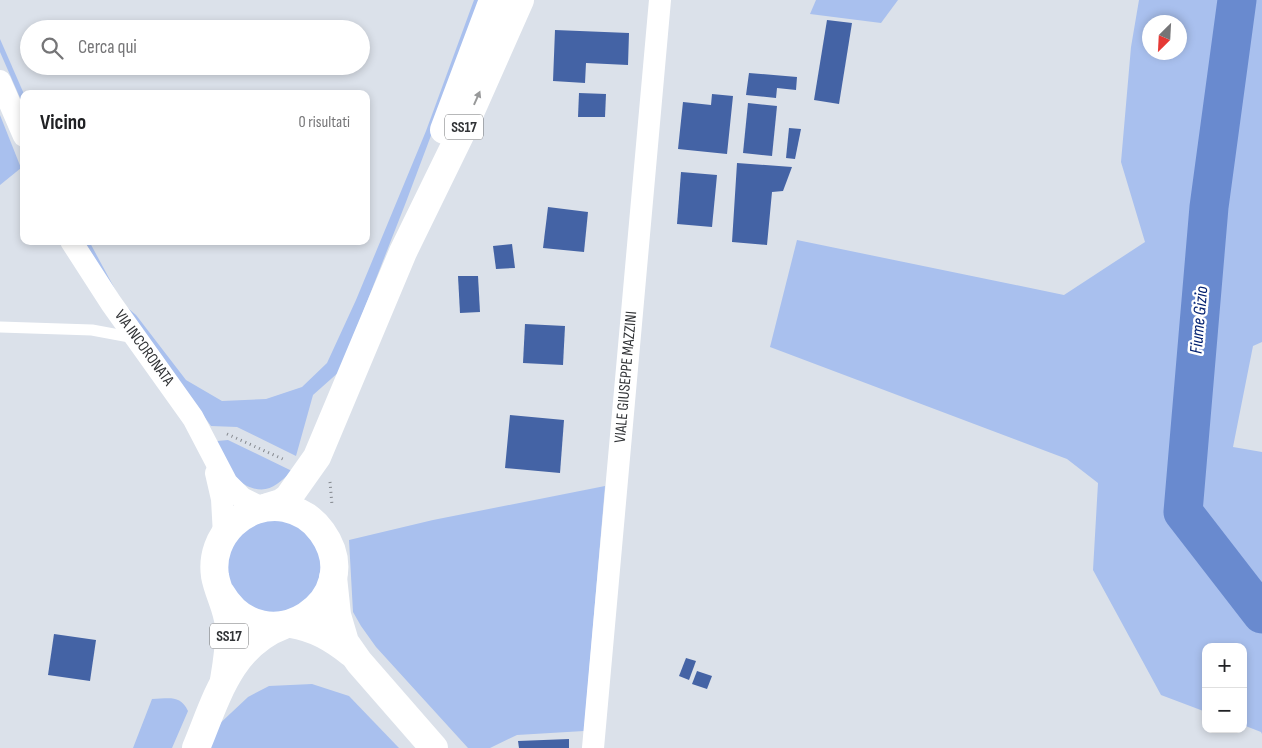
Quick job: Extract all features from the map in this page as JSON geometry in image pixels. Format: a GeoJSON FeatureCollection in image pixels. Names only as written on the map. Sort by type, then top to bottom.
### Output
{"type":"FeatureCollection","features":[{"type":"Feature","properties":{"kind":"main road","name":"SS17"},"geometry":{"type":"LineString","coordinates":[[403,252],[446,123],[493,0]]}},
{"type":"Feature","properties":{"kind":"main road","name":"SS17"},"geometry":{"type":"LineString","coordinates":[[265,508],[281,503],[288,498],[317,457],[403,252],[462,131],[520,0]]}},
{"type":"Feature","properties":{"kind":"main road","name":"SS17"},"geometry":{"type":"LineString","coordinates":[[317,457],[314,509],[320,529]]}},
{"type":"Feature","properties":{"kind":"main road"},"geometry":{"type":"LineString","coordinates":[[352,654],[340,630],[334,598],[332,552],[329,543],[320,529],[301,513],[285,508],[265,508],[240,518],[224,535],[217,551],[214,568],[221,593],[232,608],[247,619],[265,625],[288,625],[317,630],[330,637],[352,654],[434,748]]}},
{"type":"Feature","properties":{"kind":"main road"},"geometry":{"type":"LineString","coordinates":[[288,625],[306,617],[319,606],[328,593],[333,577]]}},
{"type":"Feature","properties":{"kind":"main road","name":"SS17"},"geometry":{"type":"LineString","coordinates":[[196,748],[224,680],[228,660],[229,626],[221,593]]}},
{"type":"Feature","properties":{"kind":"main road","name":"SS17"},"geometry":{"type":"LineString","coordinates":[[224,680],[244,651],[257,639],[269,631],[288,625]]}},
{"type":"Feature","properties":{"kind":"street","name":"VIALE GIUSEPPE MAZZINI"},"geometry":{"type":"LineString","coordinates":[[593,748],[659,2]]}},
{"type":"Feature","properties":{"kind":"street"},"geometry":{"type":"LineString","coordinates":[[0,81],[20,127]]}},
{"type":"Feature","properties":{"kind":"street","name":"VIA INCORONATA"},"geometry":{"type":"LineString","coordinates":[[73,245],[87,269],[192,418],[227,483],[248,502],[265,508]]}},
{"type":"Feature","properties":{"kind":"street","name":"VIA INCORONATA"},"geometry":{"type":"LineString","coordinates":[[212,457],[222,499],[224,535]]}},
{"type":"Feature","properties":{"kind":"lane"},"geometry":{"type":"LineString","coordinates":[[0,327],[92,330],[137,338]]}},
{"type":"Feature","properties":{"kind":"shaded area"},"geometry":{"type":"Polygon","coordinates":[[[474,0],[482,0],[340,371],[313,395],[296,456],[237,427],[211,426],[122,304],[86,245],[91,245],[123,304],[136,315],[186,380],[222,401],[266,399],[302,387],[327,363],[356,300],[426,131],[474,0]]]}},
{"type":"Feature","properties":{"kind":"shaded area"},"geometry":{"type":"Polygon","coordinates":[[[816,0],[898,0],[881,23],[810,14],[816,0]]]}},
{"type":"Feature","properties":{"kind":"shaded area"},"geometry":{"type":"Polygon","coordinates":[[[1139,0],[1262,0],[1262,342],[1253,346],[1233,447],[1262,452],[1262,734],[1247,727],[1247,643],[1202,643],[1202,710],[1161,695],[1093,570],[1098,483],[1067,459],[770,347],[797,240],[1064,295],[1145,242],[1121,162],[1131,47],[1139,0]]]}},
{"type":"Feature","properties":{"kind":"shaded area"},"geometry":{"type":"Polygon","coordinates":[[[0,39],[22,90],[20,90],[20,98],[0,52],[0,39]]]}},
{"type":"Feature","properties":{"kind":"shaded area"},"geometry":{"type":"Polygon","coordinates":[[[0,115],[20,169],[0,185],[0,115]]]}},
{"type":"Feature","properties":{"kind":"shaded area"},"geometry":{"type":"Polygon","coordinates":[[[228,440],[292,471],[277,484],[267,489],[254,489],[247,486],[235,477],[225,462],[217,441],[228,440]]]}},
{"type":"Feature","properties":{"kind":"shaded area"},"geometry":{"type":"Polygon","coordinates":[[[605,486],[584,731],[517,735],[490,748],[468,748],[376,647],[361,626],[353,612],[349,540],[433,520],[605,486]]]}},
{"type":"Feature","properties":{"kind":"shaded area"},"geometry":{"type":"Polygon","coordinates":[[[274,519],[292,523],[307,533],[317,548],[321,566],[317,584],[307,599],[292,609],[274,613],[256,609],[241,599],[231,584],[227,566],[231,548],[241,533],[256,523],[274,519]]]}},
{"type":"Feature","properties":{"kind":"shaded area"},"geometry":{"type":"Polygon","coordinates":[[[312,684],[349,696],[399,748],[207,748],[215,728],[248,697],[269,686],[312,684]]]}},
{"type":"Feature","properties":{"kind":"shaded area"},"geometry":{"type":"Polygon","coordinates":[[[168,698],[177,700],[188,711],[172,748],[133,748],[152,699],[168,698]]]}},
{"type":"Feature","properties":{"kind":"building"},"geometry":{"type":"Polygon","coordinates":[[[827,20],[852,23],[839,104],[814,100],[827,20]]]}},
{"type":"Feature","properties":{"kind":"building"},"geometry":{"type":"Polygon","coordinates":[[[555,30],[629,33],[628,65],[586,63],[585,83],[553,81],[555,30]]]}},
{"type":"Feature","properties":{"kind":"building"},"geometry":{"type":"Polygon","coordinates":[[[749,73],[797,77],[796,90],[777,88],[776,98],[746,95],[749,73]]]}},
{"type":"Feature","properties":{"kind":"building"},"geometry":{"type":"Polygon","coordinates":[[[579,93],[606,94],[605,117],[578,117],[579,93]]]}},
{"type":"Feature","properties":{"kind":"building"},"geometry":{"type":"Polygon","coordinates":[[[712,94],[733,96],[727,154],[678,149],[683,102],[711,105],[712,94]]]}},
{"type":"Feature","properties":{"kind":"building"},"geometry":{"type":"Polygon","coordinates":[[[748,103],[777,106],[772,156],[743,153],[748,103]]]}},
{"type":"Feature","properties":{"kind":"building"},"geometry":{"type":"Polygon","coordinates":[[[789,128],[801,129],[795,159],[786,158],[789,128]]]}},
{"type":"Feature","properties":{"kind":"building"},"geometry":{"type":"Polygon","coordinates":[[[737,163],[792,167],[783,191],[772,192],[767,245],[732,242],[737,163]]]}},
{"type":"Feature","properties":{"kind":"building"},"geometry":{"type":"Polygon","coordinates":[[[681,172],[717,175],[712,227],[677,224],[681,172]]]}},
{"type":"Feature","properties":{"kind":"building"},"geometry":{"type":"Polygon","coordinates":[[[548,207],[588,212],[584,252],[543,248],[548,207]]]}},
{"type":"Feature","properties":{"kind":"building"},"geometry":{"type":"Polygon","coordinates":[[[512,244],[515,268],[496,269],[493,246],[512,244]]]}},
{"type":"Feature","properties":{"kind":"building"},"geometry":{"type":"Polygon","coordinates":[[[458,276],[478,276],[480,312],[460,313],[458,276]]]}},
{"type":"Feature","properties":{"kind":"building"},"geometry":{"type":"Polygon","coordinates":[[[525,324],[565,326],[563,365],[523,363],[525,324]]]}},
{"type":"Feature","properties":{"kind":"building"},"geometry":{"type":"Polygon","coordinates":[[[510,415],[564,420],[560,473],[505,468],[510,415]]]}},
{"type":"Feature","properties":{"kind":"building"},"geometry":{"type":"Polygon","coordinates":[[[54,634],[96,640],[90,681],[48,675],[54,634]]]}},
{"type":"Feature","properties":{"kind":"building"},"geometry":{"type":"Polygon","coordinates":[[[686,658],[696,661],[689,680],[679,676],[686,658]]]}},
{"type":"Feature","properties":{"kind":"building"},"geometry":{"type":"Polygon","coordinates":[[[697,671],[712,676],[707,689],[692,684],[697,671]]]}},
{"type":"Feature","properties":{"kind":"building"},"geometry":{"type":"Polygon","coordinates":[[[569,739],[569,748],[519,748],[518,741],[569,739]]]}},
{"type":"Feature","properties":{"kind":"waterway","name":"Fiume Gizio"},"geometry":{"type":"LineString","coordinates":[[1237,0],[1209,207],[1183,512],[1262,614]]}}]}
